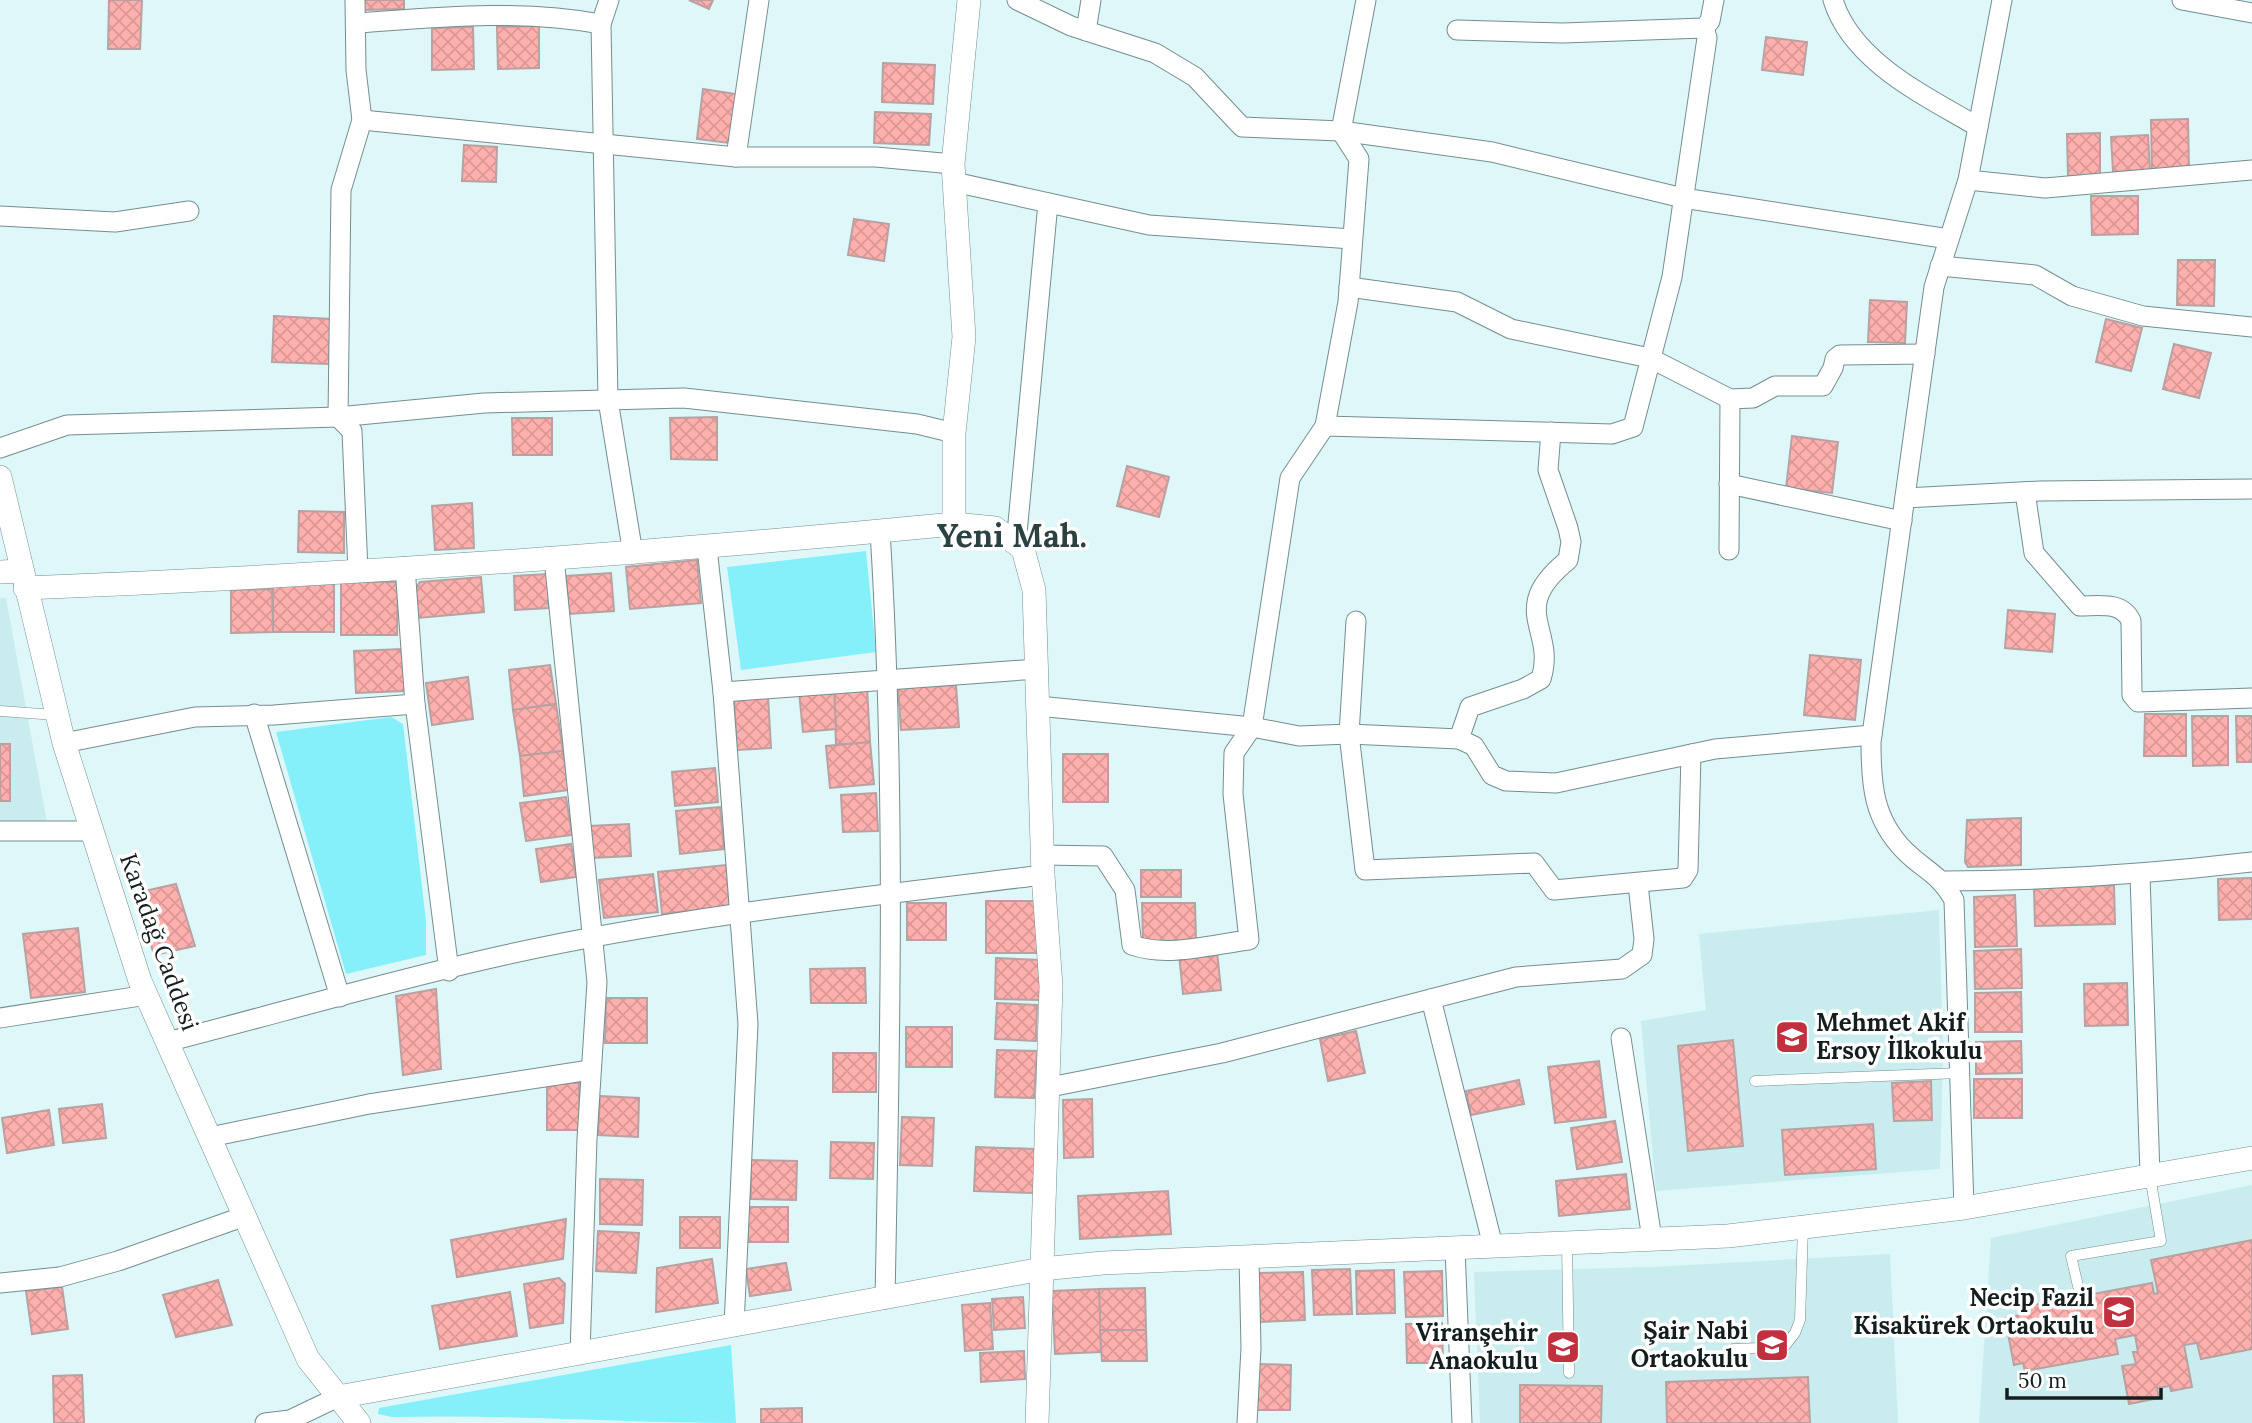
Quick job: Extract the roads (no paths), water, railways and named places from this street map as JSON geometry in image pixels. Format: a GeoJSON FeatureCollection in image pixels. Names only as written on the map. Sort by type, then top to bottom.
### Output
{"type":"FeatureCollection","features":[{"type":"Feature","properties":{"kind":"street"},"geometry":{"type":"LineString","coordinates":[[355,0],[356,70],[362,120],[341,190],[338,417],[352,431],[358,572]]}},
{"type":"Feature","properties":{"kind":"street"},"geometry":{"type":"LineString","coordinates":[[609,0],[601,24],[601,144],[608,400],[633,554]]}},
{"type":"Feature","properties":{"kind":"street"},"geometry":{"type":"LineString","coordinates":[[736,157],[759,0]]}},
{"type":"Feature","properties":{"kind":"street"},"geometry":{"type":"LineString","coordinates":[[954,524],[954,433],[964,337],[954,173],[970,0]]}},
{"type":"Feature","properties":{"kind":"street"},"geometry":{"type":"LineString","coordinates":[[1017,0],[1086,31],[1156,53],[1195,77],[1242,127],[1341,131],[1492,152],[1683,198],[1949,239]]}},
{"type":"Feature","properties":{"kind":"street"},"geometry":{"type":"LineString","coordinates":[[1086,31],[1091,0]]}},
{"type":"Feature","properties":{"kind":"street"},"geometry":{"type":"LineString","coordinates":[[167,1042],[503,955],[742,913],[892,894],[1103,856],[1125,890],[1132,945],[1142,949],[1183,949],[1249,940],[1233,794],[1234,753],[1252,727],[1290,478],[1325,426],[1349,287],[1359,159],[1341,131],[1366,0]]}},
{"type":"Feature","properties":{"kind":"street"},"geometry":{"type":"LineString","coordinates":[[1457,30],[1563,33],[1704,28],[1710,21],[1714,0]]}},
{"type":"Feature","properties":{"kind":"street"},"geometry":{"type":"LineString","coordinates":[[1833,0],[1840,22],[1892,77],[1978,127]]}},
{"type":"Feature","properties":{"kind":"street"},"geometry":{"type":"LineString","coordinates":[[1964,1208],[1956,909],[1944,881],[1905,851],[1884,823],[1871,789],[1872,735],[1925,354],[1940,266],[1968,180],[2001,0]]}},
{"type":"Feature","properties":{"kind":"street"},"geometry":{"type":"LineString","coordinates":[[2182,0],[2252,13]]}},
{"type":"Feature","properties":{"kind":"street"},"geometry":{"type":"LineString","coordinates":[[357,23],[486,14],[554,15],[601,24]]}},
{"type":"Feature","properties":{"kind":"street"},"geometry":{"type":"LineString","coordinates":[[1325,426],[1612,434],[1633,427],[1672,276],[1707,38],[1704,28]]}},
{"type":"Feature","properties":{"kind":"street"},"geometry":{"type":"LineString","coordinates":[[362,120],[736,157],[876,157],[954,173],[1048,203],[1149,225],[1352,239]]}},
{"type":"Feature","properties":{"kind":"street"},"geometry":{"type":"LineString","coordinates":[[1968,180],[2045,188],[2252,170]]}},
{"type":"Feature","properties":{"kind":"street"},"geometry":{"type":"LineString","coordinates":[[1016,544],[1048,203]]}},
{"type":"Feature","properties":{"kind":"street"},"geometry":{"type":"LineString","coordinates":[[0,216],[115,222],[189,211]]}},
{"type":"Feature","properties":{"kind":"street"},"geometry":{"type":"LineString","coordinates":[[1940,266],[2035,275],[2072,296],[2143,316],[2252,327]]}},
{"type":"Feature","properties":{"kind":"street"},"geometry":{"type":"LineString","coordinates":[[1349,287],[1457,302],[1511,329],[1650,358],[1730,399],[1753,398],[1775,386],[1823,386],[1835,359],[1840,355],[1925,354]]}},
{"type":"Feature","properties":{"kind":"street"},"geometry":{"type":"LineString","coordinates":[[1729,550],[1730,399]]}},
{"type":"Feature","properties":{"kind":"street"},"geometry":{"type":"LineString","coordinates":[[0,447],[67,425],[338,417],[484,403],[608,400],[697,400],[904,423],[954,433]]}},
{"type":"Feature","properties":{"kind":"street"},"geometry":{"type":"LineString","coordinates":[[1459,739],[1471,707],[1523,689],[1541,679],[1546,663],[1536,623],[1539,594],[1547,577],[1568,559],[1571,542],[1548,470],[1551,432]]}},
{"type":"Feature","properties":{"kind":"street","name":"Karadağ Caddesi"},"geometry":{"type":"LineString","coordinates":[[0,477],[15,577],[64,743],[147,995],[308,1359],[359,1423]]}},
{"type":"Feature","properties":{"kind":"street"},"geometry":{"type":"LineString","coordinates":[[1729,484],[1902,522]]}},
{"type":"Feature","properties":{"kind":"street"},"geometry":{"type":"LineString","coordinates":[[1905,499],[2025,492],[2252,489]]}},
{"type":"Feature","properties":{"kind":"street"},"geometry":{"type":"LineString","coordinates":[[2025,492],[2034,553],[2056,581],[2080,606],[2118,607],[2131,621],[2132,695],[2138,702],[2252,698]]}},
{"type":"Feature","properties":{"kind":"street"},"geometry":{"type":"LineString","coordinates":[[15,577],[358,572],[633,554],[954,524],[995,528],[1023,549],[1034,590],[1043,865],[1051,986],[1050,1087],[1037,1423]]}},
{"type":"Feature","properties":{"kind":"street"},"geometry":{"type":"LineString","coordinates":[[880,531],[889,678],[892,894],[885,1299]]}},
{"type":"Feature","properties":{"kind":"street"},"geometry":{"type":"LineString","coordinates":[[707,548],[723,692],[742,913],[748,1024],[734,1326]]}},
{"type":"Feature","properties":{"kind":"street"},"geometry":{"type":"LineString","coordinates":[[554,558],[597,982],[590,1070],[580,1354]]}},
{"type":"Feature","properties":{"kind":"street"},"geometry":{"type":"LineString","coordinates":[[405,567],[415,704],[449,971]]}},
{"type":"Feature","properties":{"kind":"street"},"geometry":{"type":"LineString","coordinates":[[1356,621],[1349,734],[1365,870],[1534,863],[1554,890],[1595,884],[1638,884],[1682,878],[1688,870],[1691,754]]}},
{"type":"Feature","properties":{"kind":"street"},"geometry":{"type":"LineString","coordinates":[[723,692],[1037,669]]}},
{"type":"Feature","properties":{"kind":"street"},"geometry":{"type":"LineString","coordinates":[[64,743],[195,717],[415,704]]}},
{"type":"Feature","properties":{"kind":"street"},"geometry":{"type":"LineString","coordinates":[[1038,706],[1252,727],[1299,736],[1349,734],[1459,739],[1474,746],[1492,775],[1506,781],[1556,783],[1715,749],[1872,735]]}},
{"type":"Feature","properties":{"kind":"street"},"geometry":{"type":"LineString","coordinates":[[254,714],[340,998]]}},
{"type":"Feature","properties":{"kind":"street"},"geometry":{"type":"LineString","coordinates":[[0,831],[92,831]]}},
{"type":"Feature","properties":{"kind":"street"},"geometry":{"type":"LineString","coordinates":[[1944,881],[2043,881],[2140,875],[2252,862]]}},
{"type":"Feature","properties":{"kind":"street"},"geometry":{"type":"LineString","coordinates":[[2140,875],[2150,1175]]}},
{"type":"Feature","properties":{"kind":"street"},"geometry":{"type":"LineString","coordinates":[[1050,1087],[1222,1053],[1517,977],[1622,969],[1643,955],[1644,939],[1638,884]]}},
{"type":"Feature","properties":{"kind":"street"},"geometry":{"type":"LineString","coordinates":[[0,1018],[147,995]]}},
{"type":"Feature","properties":{"kind":"street"},"geometry":{"type":"LineString","coordinates":[[1430,999],[1493,1246]]}},
{"type":"Feature","properties":{"kind":"street"},"geometry":{"type":"LineString","coordinates":[[1621,1038],[1651,1239]]}},
{"type":"Feature","properties":{"kind":"street"},"geometry":{"type":"LineString","coordinates":[[210,1137],[369,1104],[590,1070]]}},
{"type":"Feature","properties":{"kind":"street"},"geometry":{"type":"LineString","coordinates":[[265,1423],[290,1420],[338,1397],[1042,1269],[1728,1236],[1964,1208],[2252,1158]]}},
{"type":"Feature","properties":{"kind":"street"},"geometry":{"type":"LineString","coordinates":[[0,1283],[60,1277],[107,1264],[245,1216]]}},
{"type":"Feature","properties":{"kind":"street"},"geometry":{"type":"LineString","coordinates":[[1455,1248],[1462,1423]]}},
{"type":"Feature","properties":{"kind":"street"},"geometry":{"type":"LineString","coordinates":[[1247,1423],[1251,1348],[1249,1257]]}},
{"type":"Feature","properties":{"kind":"street"},"geometry":{"type":"LineString","coordinates":[[338,1397],[344,1423]]}},
{"type":"Feature","properties":{"kind":"lane"},"geometry":{"type":"LineString","coordinates":[[0,711],[57,715]]}},
{"type":"Feature","properties":{"kind":"lane"},"geometry":{"type":"LineString","coordinates":[[1755,1081],[1960,1073]]}},
{"type":"Feature","properties":{"kind":"lane"},"geometry":{"type":"LineString","coordinates":[[2078,1286],[2071,1256],[2161,1241],[2150,1175]]}},
{"type":"Feature","properties":{"kind":"lane"},"geometry":{"type":"LineString","coordinates":[[1733,1349],[1784,1347],[1795,1333],[1800,1320],[1803,1227]]}},
{"type":"Feature","properties":{"kind":"lane"},"geometry":{"type":"LineString","coordinates":[[1567,1243],[1569,1373]]}},
{"type":"Feature","properties":{"kind":"place","name":"Mehmet Akif Ersoy İlkokulu"},"geometry":{"type":"Point","coordinates":[1792,1037]}},
{"type":"Feature","properties":{"kind":"place","name":"Necip Fazil Kisakürek Ortaokulu"},"geometry":{"type":"Point","coordinates":[2119,1312]}},
{"type":"Feature","properties":{"kind":"place","name":"Şair Nabi Ortaokulu"},"geometry":{"type":"Point","coordinates":[1772,1345]}},
{"type":"Feature","properties":{"kind":"place","name":"Viranşehir Anaokulu"},"geometry":{"type":"Point","coordinates":[1563,1347]}},
{"type":"Feature","properties":{"kind":"district","name":"Yeni Mah."},"geometry":{"type":"Point","coordinates":[1012,536]}}]}
